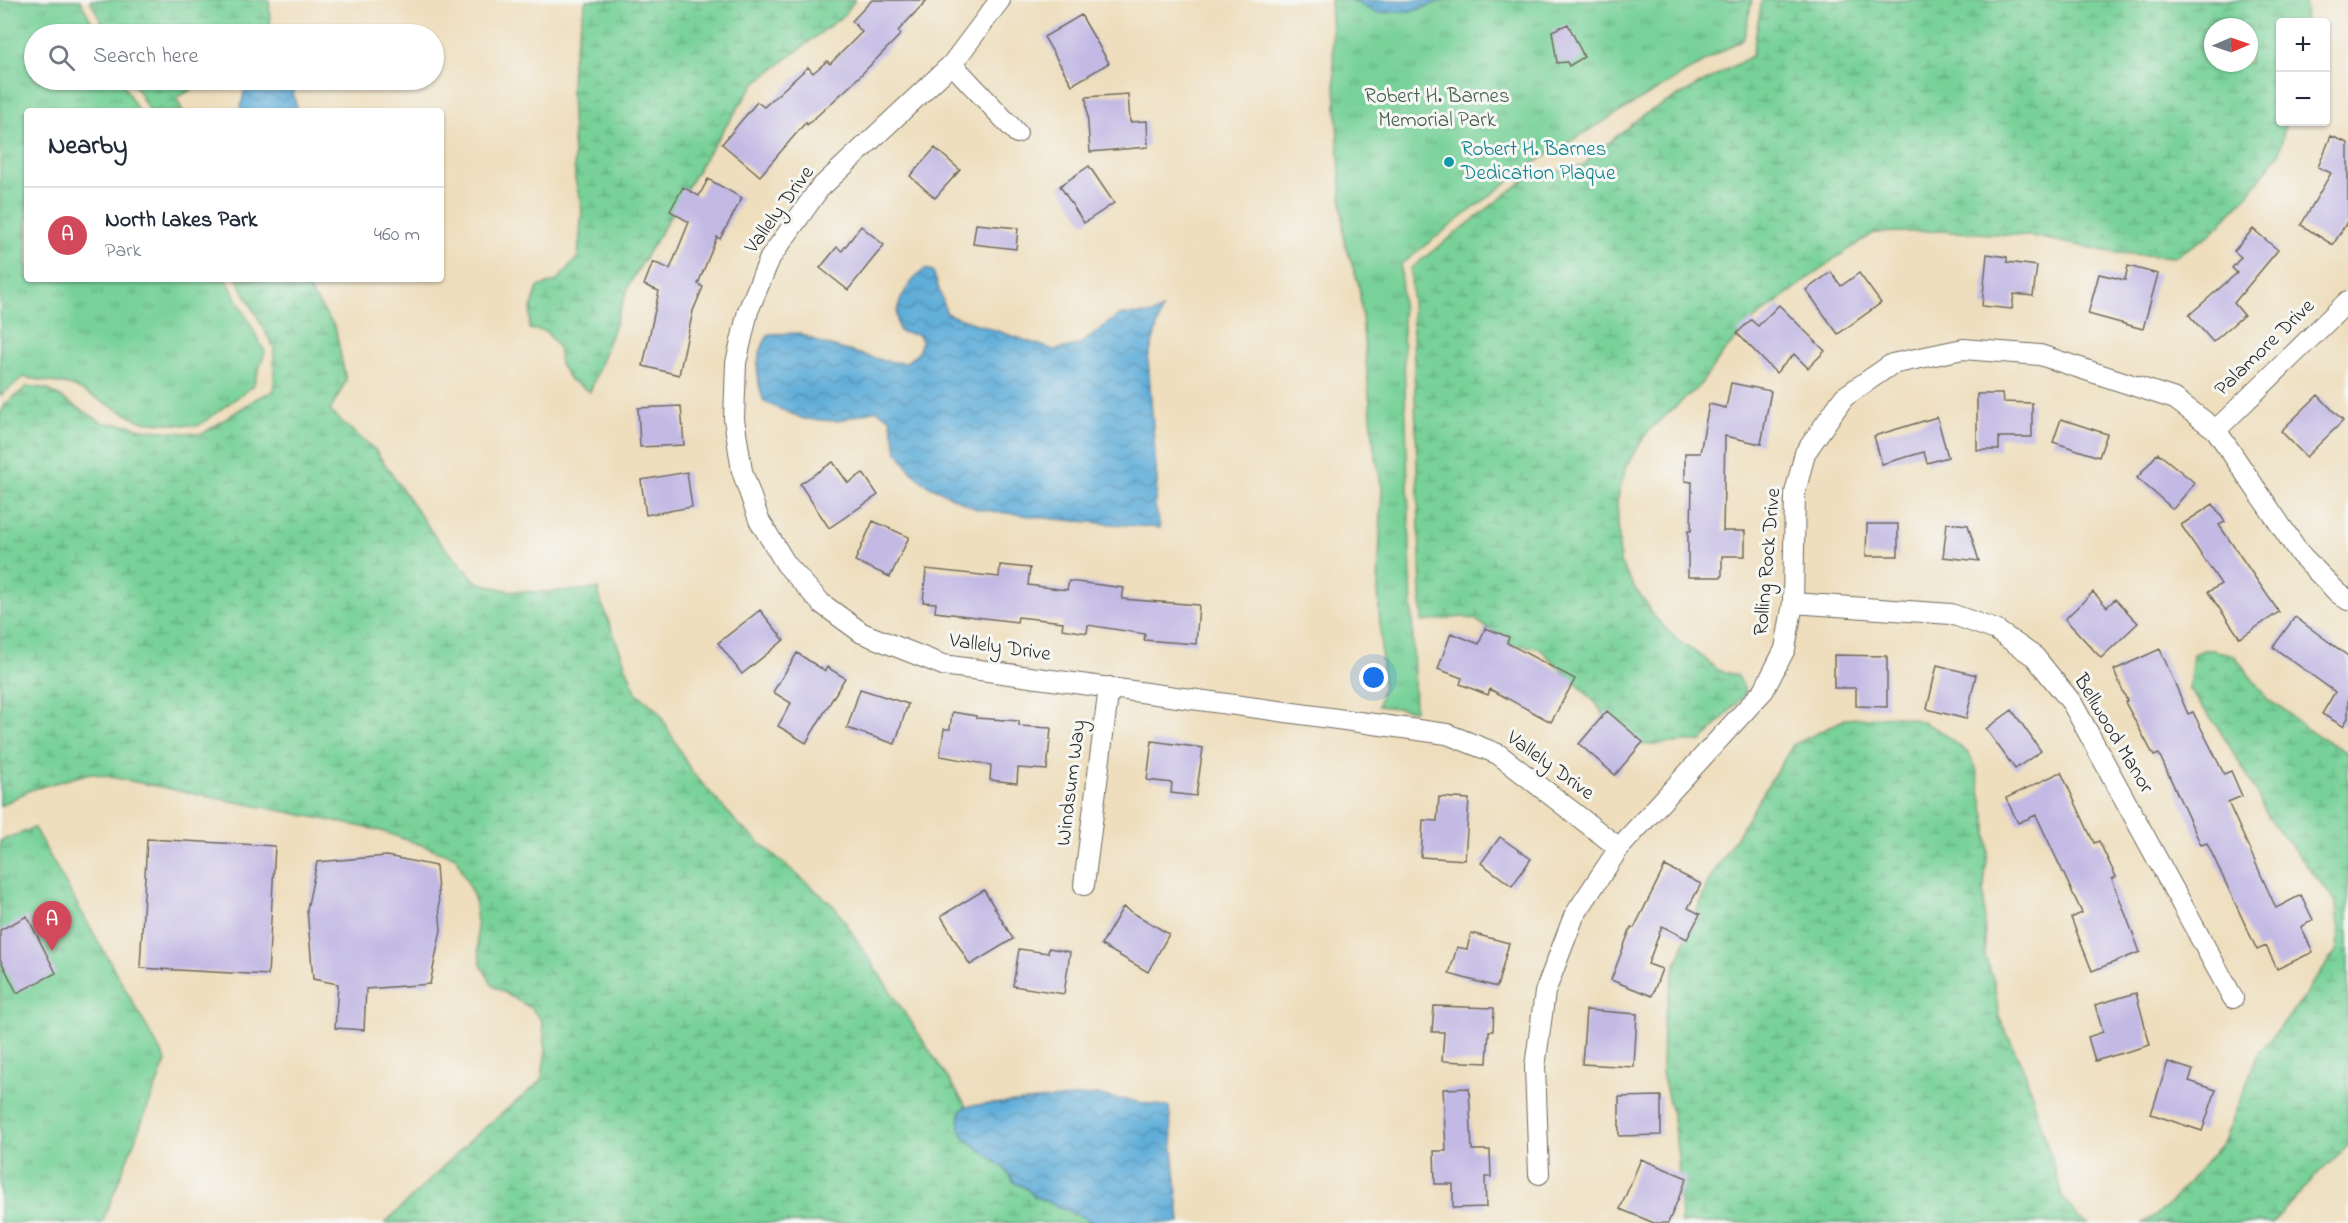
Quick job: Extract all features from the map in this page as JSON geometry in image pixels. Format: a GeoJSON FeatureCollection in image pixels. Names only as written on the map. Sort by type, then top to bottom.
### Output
{"type":"FeatureCollection","features":[{"type":"Feature","properties":{"kind":"street","name":"Vallely Drive"},"geometry":{"type":"LineString","coordinates":[[1000,0],[952,64],[819,189],[770,258],[748,311],[736,363],[734,419],[742,471],[759,520],[786,564],[820,603],[862,633],[943,665],[1447,734],[1498,754],[1619,848]]}},
{"type":"Feature","properties":{"kind":"street"},"geometry":{"type":"LineString","coordinates":[[952,64],[1017,133]]}},
{"type":"Feature","properties":{"kind":"street","name":"Palamore Drive"},"geometry":{"type":"LineString","coordinates":[[2216,430],[2348,301]]}},
{"type":"Feature","properties":{"kind":"street","name":"Rolling Rock Drive"},"geometry":{"type":"LineString","coordinates":[[1539,1174],[1535,1067],[1545,992],[1574,916],[1619,848],[1764,690],[1785,648],[1793,603],[1795,493],[1805,453],[1844,397],[1892,364],[1963,349],[2040,355],[2175,399],[2216,430],[2300,554],[2338,593],[2348,600]]}},
{"type":"Feature","properties":{"kind":"street","name":"Bellwood Manor"},"geometry":{"type":"LineString","coordinates":[[1793,603],[1951,614],[1996,630],[2035,657],[2072,703],[2233,998]]}},
{"type":"Feature","properties":{"kind":"street","name":"Windsum Way"},"geometry":{"type":"LineString","coordinates":[[1084,885],[1108,687]]}},
{"type":"Feature","properties":{"kind":"green space"},"geometry":{"type":"Polygon","coordinates":[[[0,0],[80,0],[93,24],[24,24],[24,90],[126,90],[136,108],[24,108],[24,282],[228,282],[265,352],[253,386],[198,426],[140,421],[73,386],[23,377],[0,396],[0,0]]]}},
{"type":"Feature","properties":{"kind":"green space"},"geometry":{"type":"Polygon","coordinates":[[[90,0],[269,0],[270,24],[103,24],[90,0]]]}},
{"type":"Feature","properties":{"kind":"green space"},"geometry":{"type":"Polygon","coordinates":[[[586,0],[855,0],[844,15],[754,84],[708,153],[630,283],[590,392],[570,380],[560,364],[558,347],[546,331],[529,329],[531,309],[538,287],[557,281],[578,257],[582,210],[575,179],[571,93],[572,62],[586,0]]]}},
{"type":"Feature","properties":{"kind":"green space","name":"Robert H. Barnes Memorial Park"},"geometry":{"type":"Polygon","coordinates":[[[1330,0],[1351,0],[1377,13],[1413,11],[1445,0],[1752,0],[1744,38],[1527,167],[1401,264],[1415,710],[1378,706],[1383,685],[1378,587],[1382,488],[1374,448],[1359,285],[1344,241],[1330,0]]]}},
{"type":"Feature","properties":{"kind":"green space"},"geometry":{"type":"Polygon","coordinates":[[[1762,0],[2305,0],[2306,18],[2276,18],[2276,126],[2285,126],[2279,153],[2250,192],[2211,234],[2174,257],[2116,253],[2031,236],[1938,231],[1874,233],[1834,259],[1752,321],[1723,353],[1700,385],[1648,431],[1626,466],[1617,501],[1620,562],[1650,612],[1678,641],[1703,657],[1717,670],[1738,676],[1746,693],[1702,741],[1639,745],[1604,716],[1596,703],[1539,648],[1510,644],[1476,620],[1463,617],[1422,622],[1411,268],[1527,178],[1584,165],[1643,115],[1752,56],[1762,0]]]}},
{"type":"Feature","properties":{"kind":"green space"},"geometry":{"type":"Polygon","coordinates":[[[137,90],[191,90],[176,98],[181,108],[147,108],[137,90]]]}},
{"type":"Feature","properties":{"kind":"green space"},"geometry":{"type":"Polygon","coordinates":[[[239,282],[303,282],[335,327],[346,381],[330,411],[375,450],[436,538],[477,582],[509,591],[598,589],[636,692],[658,711],[691,771],[739,825],[835,907],[966,1106],[960,1112],[959,1128],[965,1138],[1004,1168],[1015,1183],[1026,1188],[1034,1196],[1096,1223],[385,1223],[476,1135],[541,1081],[546,1051],[542,1021],[531,1008],[493,986],[482,967],[478,950],[475,900],[456,857],[378,830],[90,773],[30,790],[0,806],[0,415],[5,404],[28,386],[47,389],[103,423],[130,425],[140,429],[204,433],[259,397],[274,391],[274,348],[239,282]]]}},
{"type":"Feature","properties":{"kind":"green space"},"geometry":{"type":"Polygon","coordinates":[[[2204,650],[2234,655],[2268,700],[2286,711],[2305,728],[2348,753],[2348,1146],[2320,1171],[2272,1223],[2143,1223],[2166,1208],[2224,1141],[2258,1054],[2305,997],[2336,951],[2340,928],[2336,902],[2268,817],[2248,777],[2217,726],[2189,689],[2193,654],[2204,650]]]}},
{"type":"Feature","properties":{"kind":"green space"},"geometry":{"type":"Polygon","coordinates":[[[1897,716],[1921,721],[1942,732],[1969,754],[1976,768],[1987,827],[1988,851],[1984,886],[1985,956],[1994,982],[1999,1017],[2025,1072],[2063,1198],[2079,1218],[2088,1223],[1681,1223],[1678,1157],[1673,1119],[1662,1073],[1663,1026],[1675,967],[1709,880],[1793,745],[1845,719],[1897,716]]]}},
{"type":"Feature","properties":{"kind":"green space"},"geometry":{"type":"Polygon","coordinates":[[[34,828],[166,1061],[102,1223],[0,1223],[0,841],[34,828]]]}},
{"type":"Feature","properties":{"kind":"water"},"geometry":{"type":"Polygon","coordinates":[[[1351,0],[1445,0],[1413,11],[1377,13],[1351,0]]]}},
{"type":"Feature","properties":{"kind":"water"},"geometry":{"type":"Polygon","coordinates":[[[245,90],[293,90],[296,108],[241,108],[245,90]]]}},
{"type":"Feature","properties":{"kind":"water"},"geometry":{"type":"Polygon","coordinates":[[[925,269],[933,271],[947,314],[1054,350],[1079,345],[1119,315],[1153,314],[1162,309],[1148,359],[1157,482],[1155,506],[1160,528],[1054,519],[976,509],[924,483],[897,451],[890,418],[876,410],[837,421],[804,419],[764,402],[757,367],[764,342],[769,334],[800,333],[820,343],[885,361],[905,363],[918,353],[922,341],[919,335],[900,332],[897,315],[902,297],[912,281],[925,269]]]}},
{"type":"Feature","properties":{"kind":"water"},"geometry":{"type":"Polygon","coordinates":[[[1096,1095],[1169,1107],[1180,1223],[1096,1223],[1034,1196],[1026,1188],[1015,1183],[1004,1168],[965,1138],[959,1128],[960,1112],[966,1106],[1096,1095]]]}},
{"type":"Feature","properties":{"kind":"building"},"geometry":{"type":"Polygon","coordinates":[[[872,0],[927,0],[898,31],[901,34],[850,86],[807,125],[806,122],[760,176],[722,144],[757,102],[764,107],[808,67],[813,73],[827,61],[830,64],[862,32],[852,21],[872,0]]]}},
{"type":"Feature","properties":{"kind":"building"},"geometry":{"type":"Polygon","coordinates":[[[1081,15],[1109,63],[1072,85],[1044,37],[1081,15]]]}},
{"type":"Feature","properties":{"kind":"building"},"geometry":{"type":"Polygon","coordinates":[[[1568,24],[1584,57],[1569,66],[1567,62],[1557,63],[1552,31],[1568,24]]]}},
{"type":"Feature","properties":{"kind":"building"},"geometry":{"type":"Polygon","coordinates":[[[1128,94],[1130,122],[1147,121],[1148,147],[1090,152],[1086,97],[1128,94]]]}},
{"type":"Feature","properties":{"kind":"building"},"geometry":{"type":"Polygon","coordinates":[[[2331,136],[2348,143],[2348,220],[2333,245],[2301,225],[2331,173],[2318,167],[2331,136]]]}},
{"type":"Feature","properties":{"kind":"building"},"geometry":{"type":"Polygon","coordinates":[[[935,148],[960,170],[935,198],[910,176],[935,148]]]}},
{"type":"Feature","properties":{"kind":"building"},"geometry":{"type":"Polygon","coordinates":[[[1089,166],[1114,203],[1084,223],[1060,186],[1089,166]]]}},
{"type":"Feature","properties":{"kind":"building"},"geometry":{"type":"Polygon","coordinates":[[[708,179],[742,198],[720,239],[717,237],[698,284],[703,287],[693,311],[679,375],[643,366],[659,291],[644,285],[653,262],[670,269],[689,222],[670,211],[683,187],[699,196],[708,179]]]}},
{"type":"Feature","properties":{"kind":"building"},"geometry":{"type":"Polygon","coordinates":[[[976,224],[1018,228],[1016,249],[973,244],[976,224]]]}},
{"type":"Feature","properties":{"kind":"building"},"geometry":{"type":"Polygon","coordinates":[[[861,226],[884,245],[848,290],[820,268],[837,247],[842,251],[861,226]]]}},
{"type":"Feature","properties":{"kind":"building"},"geometry":{"type":"Polygon","coordinates":[[[2253,229],[2278,250],[2234,303],[2244,315],[2213,342],[2189,315],[2237,273],[2232,268],[2241,257],[2234,251],[2253,229]]]}},
{"type":"Feature","properties":{"kind":"building"},"geometry":{"type":"Polygon","coordinates":[[[1987,254],[2007,257],[2007,262],[2037,266],[2033,296],[2014,294],[2012,309],[1982,306],[1987,254]]]}},
{"type":"Feature","properties":{"kind":"building"},"geometry":{"type":"Polygon","coordinates":[[[2128,266],[2158,274],[2143,329],[2088,314],[2099,274],[2125,280],[2128,266]]]}},
{"type":"Feature","properties":{"kind":"building"},"geometry":{"type":"Polygon","coordinates":[[[1831,272],[1841,286],[1859,273],[1881,303],[1838,334],[1806,290],[1831,272]]]}},
{"type":"Feature","properties":{"kind":"building"},"geometry":{"type":"Polygon","coordinates":[[[1779,305],[1825,351],[1808,368],[1794,354],[1776,373],[1737,333],[1751,320],[1758,326],[1779,305]]]}},
{"type":"Feature","properties":{"kind":"building"},"geometry":{"type":"Polygon","coordinates":[[[1731,383],[1771,391],[1761,444],[1725,436],[1723,531],[1745,531],[1745,556],[1722,556],[1722,577],[1688,577],[1688,531],[1691,531],[1692,482],[1685,481],[1685,453],[1700,453],[1709,404],[1726,408],[1731,383]]]}},
{"type":"Feature","properties":{"kind":"building"},"geometry":{"type":"Polygon","coordinates":[[[1977,394],[2002,394],[2003,402],[2032,403],[2032,437],[1999,437],[1999,450],[1977,450],[1977,394]]]}},
{"type":"Feature","properties":{"kind":"building"},"geometry":{"type":"Polygon","coordinates":[[[2318,395],[2343,421],[2306,457],[2281,431],[2318,395]]]}},
{"type":"Feature","properties":{"kind":"building"},"geometry":{"type":"Polygon","coordinates":[[[681,406],[684,445],[640,447],[638,408],[681,406]]]}},
{"type":"Feature","properties":{"kind":"building"},"geometry":{"type":"Polygon","coordinates":[[[1937,417],[1948,457],[1927,463],[1924,452],[1882,464],[1874,436],[1937,417]]]}},
{"type":"Feature","properties":{"kind":"building"},"geometry":{"type":"Polygon","coordinates":[[[2061,419],[2107,434],[2099,457],[2053,442],[2061,419]]]}},
{"type":"Feature","properties":{"kind":"building"},"geometry":{"type":"Polygon","coordinates":[[[2158,453],[2195,483],[2173,509],[2137,478],[2158,453]]]}},
{"type":"Feature","properties":{"kind":"building"},"geometry":{"type":"Polygon","coordinates":[[[833,462],[848,483],[863,473],[878,495],[829,528],[800,484],[833,462]]]}},
{"type":"Feature","properties":{"kind":"building"},"geometry":{"type":"Polygon","coordinates":[[[687,472],[692,507],[646,515],[641,480],[687,472]]]}},
{"type":"Feature","properties":{"kind":"building"},"geometry":{"type":"Polygon","coordinates":[[[2213,504],[2225,522],[2219,525],[2279,612],[2240,638],[2208,592],[2221,584],[2181,525],[2213,504]]]}},
{"type":"Feature","properties":{"kind":"building"},"geometry":{"type":"Polygon","coordinates":[[[873,521],[909,537],[890,577],[855,561],[873,521]]]}},
{"type":"Feature","properties":{"kind":"building"},"geometry":{"type":"Polygon","coordinates":[[[1947,523],[1968,525],[1979,561],[1943,557],[1947,523]]]}},
{"type":"Feature","properties":{"kind":"building"},"geometry":{"type":"Polygon","coordinates":[[[1867,524],[1898,524],[1898,556],[1866,556],[1867,524]]]}},
{"type":"Feature","properties":{"kind":"building"},"geometry":{"type":"Polygon","coordinates":[[[1000,565],[1030,568],[1028,585],[1067,590],[1069,581],[1124,588],[1122,599],[1199,605],[1196,644],[1144,640],[1145,634],[1088,625],[1087,633],[1062,629],[1063,622],[1018,617],[1017,622],[935,612],[936,603],[923,602],[926,569],[999,577],[1000,565]]]}},
{"type":"Feature","properties":{"kind":"building"},"geometry":{"type":"Polygon","coordinates":[[[2093,592],[2107,607],[2115,599],[2138,623],[2101,658],[2065,619],[2093,592]]]}},
{"type":"Feature","properties":{"kind":"building"},"geometry":{"type":"Polygon","coordinates":[[[760,610],[784,640],[742,674],[718,643],[760,610]]]}},
{"type":"Feature","properties":{"kind":"building"},"geometry":{"type":"Polygon","coordinates":[[[2295,617],[2348,656],[2348,718],[2343,726],[2322,714],[2335,692],[2273,647],[2295,617]]]}},
{"type":"Feature","properties":{"kind":"building"},"geometry":{"type":"Polygon","coordinates":[[[1485,628],[1509,637],[1507,643],[1575,679],[1551,722],[1490,689],[1488,695],[1460,684],[1462,678],[1438,669],[1451,633],[1479,644],[1485,628]]]}},
{"type":"Feature","properties":{"kind":"building"},"geometry":{"type":"Polygon","coordinates":[[[2160,649],[2188,714],[2193,712],[2224,774],[2231,771],[2242,796],[2228,802],[2276,908],[2301,895],[2313,920],[2301,927],[2313,952],[2277,969],[2266,946],[2257,950],[2207,843],[2201,845],[2159,754],[2154,756],[2125,702],[2127,701],[2114,670],[2160,649]]]}},
{"type":"Feature","properties":{"kind":"building"},"geometry":{"type":"Polygon","coordinates":[[[797,653],[825,671],[827,667],[845,678],[806,743],[778,726],[791,703],[773,692],[797,653]]]}},
{"type":"Feature","properties":{"kind":"building"},"geometry":{"type":"Polygon","coordinates":[[[1834,655],[1887,656],[1887,707],[1856,706],[1856,688],[1834,688],[1834,655]]]}},
{"type":"Feature","properties":{"kind":"building"},"geometry":{"type":"Polygon","coordinates":[[[1937,665],[1976,675],[1966,719],[1927,709],[1937,665]]]}},
{"type":"Feature","properties":{"kind":"building"},"geometry":{"type":"Polygon","coordinates":[[[860,689],[908,704],[895,744],[847,728],[860,689]]]}},
{"type":"Feature","properties":{"kind":"building"},"geometry":{"type":"Polygon","coordinates":[[[2012,710],[2041,751],[2015,769],[1986,729],[2012,710]]]}},
{"type":"Feature","properties":{"kind":"building"},"geometry":{"type":"Polygon","coordinates":[[[1607,711],[1643,742],[1615,775],[1579,744],[1607,711]]]}},
{"type":"Feature","properties":{"kind":"building"},"geometry":{"type":"Polygon","coordinates":[[[952,712],[976,716],[976,718],[1019,721],[1019,726],[1051,728],[1047,770],[1018,768],[1017,783],[990,780],[991,765],[940,756],[944,729],[950,729],[952,712]]]}},
{"type":"Feature","properties":{"kind":"building"},"geometry":{"type":"Polygon","coordinates":[[[1152,741],[1203,748],[1196,796],[1171,793],[1172,783],[1147,780],[1152,741]]]}},
{"type":"Feature","properties":{"kind":"building"},"geometry":{"type":"Polygon","coordinates":[[[2061,772],[2094,843],[2099,841],[2116,877],[2112,879],[2140,952],[2092,971],[2071,918],[2082,913],[2036,815],[2018,823],[2006,798],[2061,772]]]}},
{"type":"Feature","properties":{"kind":"building"},"geometry":{"type":"Polygon","coordinates":[[[1439,797],[1469,799],[1465,860],[1421,857],[1423,820],[1437,821],[1439,797]]]}},
{"type":"Feature","properties":{"kind":"building"},"geometry":{"type":"Polygon","coordinates":[[[1500,837],[1531,859],[1512,886],[1481,863],[1500,837]]]}},
{"type":"Feature","properties":{"kind":"building"},"geometry":{"type":"Polygon","coordinates":[[[147,839],[275,846],[268,975],[140,968],[147,839]]]}},
{"type":"Feature","properties":{"kind":"building"},"geometry":{"type":"Polygon","coordinates":[[[387,856],[436,866],[441,930],[430,984],[366,989],[364,1030],[335,1028],[338,984],[313,979],[307,909],[317,862],[387,856]]]}},
{"type":"Feature","properties":{"kind":"building"},"geometry":{"type":"Polygon","coordinates":[[[1665,866],[1701,884],[1688,908],[1700,914],[1687,939],[1662,926],[1648,964],[1662,969],[1652,996],[1611,980],[1631,927],[1634,928],[1665,866]]]}},
{"type":"Feature","properties":{"kind":"building"},"geometry":{"type":"Polygon","coordinates":[[[984,890],[1013,939],[970,965],[941,916],[984,890]]]}},
{"type":"Feature","properties":{"kind":"building"},"geometry":{"type":"Polygon","coordinates":[[[1123,907],[1169,934],[1148,972],[1101,945],[1123,907]]]}},
{"type":"Feature","properties":{"kind":"building"},"geometry":{"type":"Polygon","coordinates":[[[27,916],[56,973],[17,993],[0,959],[0,930],[27,916]]]}},
{"type":"Feature","properties":{"kind":"building"},"geometry":{"type":"Polygon","coordinates":[[[1471,933],[1509,943],[1497,987],[1449,974],[1457,947],[1467,949],[1471,933]]]}},
{"type":"Feature","properties":{"kind":"building"},"geometry":{"type":"Polygon","coordinates":[[[1049,948],[1070,952],[1064,994],[1013,986],[1019,949],[1048,953],[1049,948]]]}},
{"type":"Feature","properties":{"kind":"building"},"geometry":{"type":"Polygon","coordinates":[[[2136,993],[2150,1045],[2095,1061],[2088,1037],[2103,1032],[2095,1005],[2136,993]]]}},
{"type":"Feature","properties":{"kind":"building"},"geometry":{"type":"Polygon","coordinates":[[[1434,1006],[1494,1008],[1493,1031],[1489,1031],[1487,1063],[1442,1061],[1444,1032],[1432,1032],[1434,1006]]]}},
{"type":"Feature","properties":{"kind":"building"},"geometry":{"type":"Polygon","coordinates":[[[1586,1010],[1637,1014],[1634,1067],[1582,1064],[1586,1010]]]}},
{"type":"Feature","properties":{"kind":"building"},"geometry":{"type":"Polygon","coordinates":[[[2168,1062],[2193,1070],[2189,1081],[2216,1090],[2202,1131],[2151,1114],[2168,1062]]]}},
{"type":"Feature","properties":{"kind":"building"},"geometry":{"type":"Polygon","coordinates":[[[1469,1088],[1472,1150],[1490,1150],[1491,1177],[1485,1177],[1486,1207],[1453,1208],[1453,1184],[1435,1184],[1434,1151],[1446,1151],[1443,1089],[1469,1088]]]}},
{"type":"Feature","properties":{"kind":"building"},"geometry":{"type":"Polygon","coordinates":[[[1661,1096],[1661,1135],[1619,1136],[1619,1097],[1661,1096]]]}},
{"type":"Feature","properties":{"kind":"building"},"geometry":{"type":"Polygon","coordinates":[[[1641,1159],[1687,1178],[1668,1223],[1654,1223],[1620,1209],[1641,1159]]]}},
{"type":"Feature","properties":{"kind":"place","name":"Robert H. Barnes Dedication Plaque"},"geometry":{"type":"Point","coordinates":[1449,162]}},
{"type":"Feature","properties":{"kind":"place","name":"North Lakes Park"},"geometry":{"type":"Point","coordinates":[52,951]}}]}
